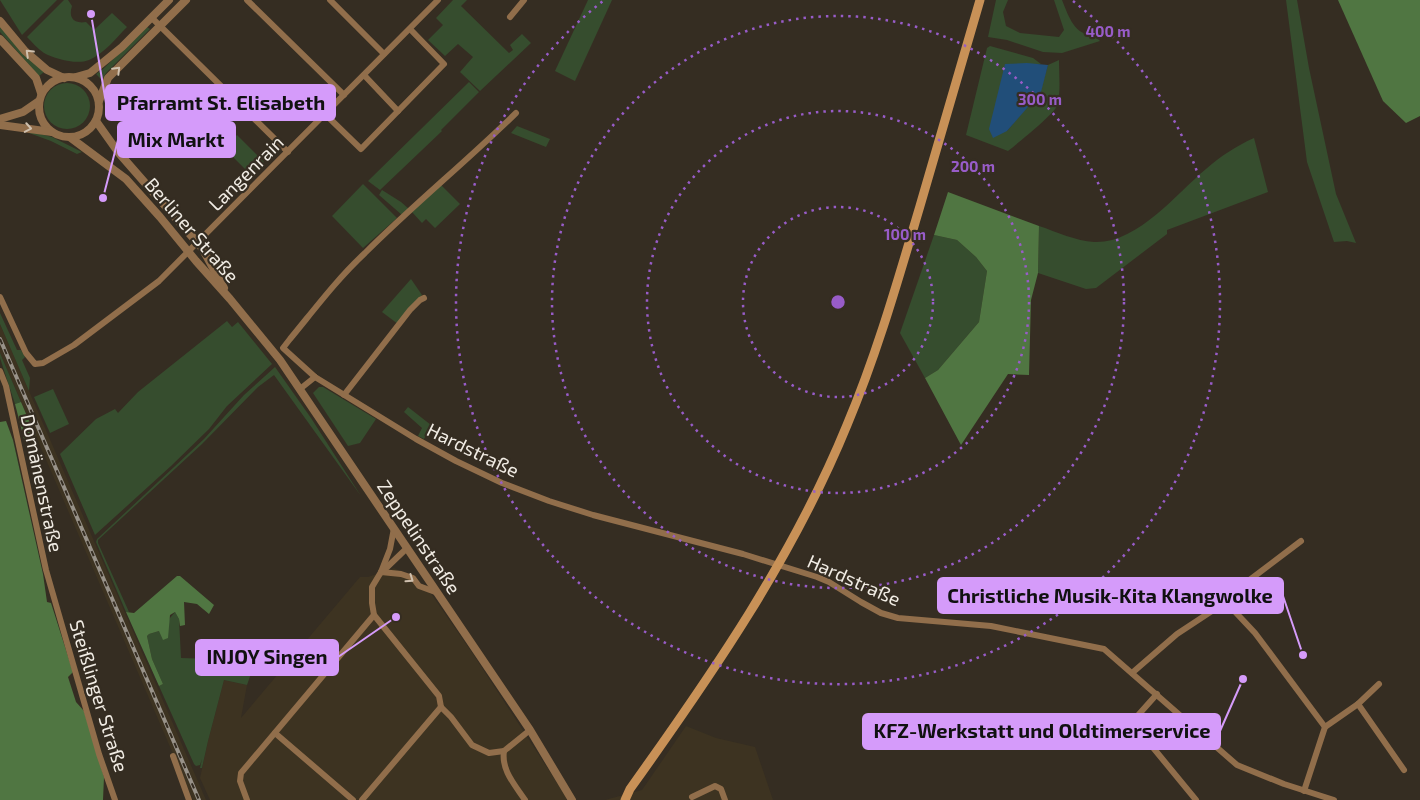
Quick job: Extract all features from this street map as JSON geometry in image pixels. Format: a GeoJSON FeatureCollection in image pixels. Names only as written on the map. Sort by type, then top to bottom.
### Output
{"type":"FeatureCollection","features":[{"type":"Feature","properties":{"kind":"main road"},"geometry":{"type":"LineString","coordinates":[[619,800],[630,789],[728,649],[779,565],[804,519],[847,425],[888,314],[980,0]]}},
{"type":"Feature","properties":{"kind":"main road"},"geometry":{"type":"LineString","coordinates":[[625,800],[630,789]]}},
{"type":"Feature","properties":{"kind":"street"},"geometry":{"type":"LineString","coordinates":[[74,78],[90,73],[122,47],[169,0]]}},
{"type":"Feature","properties":{"kind":"street"},"geometry":{"type":"LineString","coordinates":[[99,101],[108,78],[186,0]]}},
{"type":"Feature","properties":{"kind":"street"},"geometry":{"type":"LineString","coordinates":[[247,0],[344,95]]}},
{"type":"Feature","properties":{"kind":"street"},"geometry":{"type":"LineString","coordinates":[[330,0],[384,54]]}},
{"type":"Feature","properties":{"kind":"street","name":"Langenrain"},"geometry":{"type":"LineString","coordinates":[[0,296],[26,353],[35,364],[43,363],[87,336],[159,281],[438,0]]}},
{"type":"Feature","properties":{"kind":"street"},"geometry":{"type":"LineString","coordinates":[[510,17],[524,0]]}},
{"type":"Feature","properties":{"kind":"street"},"geometry":{"type":"LineString","coordinates":[[152,18],[288,152]]}},
{"type":"Feature","properties":{"kind":"street"},"geometry":{"type":"LineString","coordinates":[[0,21],[25,50],[47,70],[64,78]]}},
{"type":"Feature","properties":{"kind":"street"},"geometry":{"type":"LineString","coordinates":[[325,114],[361,149],[444,64],[410,29]]}},
{"type":"Feature","properties":{"kind":"street"},"geometry":{"type":"LineString","coordinates":[[0,39],[36,78],[40,97],[40,115],[45,125],[52,132]]}},
{"type":"Feature","properties":{"kind":"street"},"geometry":{"type":"LineString","coordinates":[[364,76],[398,111]]}},
{"type":"Feature","properties":{"kind":"street"},"geometry":{"type":"LineString","coordinates":[[0,119],[23,112],[40,97],[51,83],[64,78],[83,80],[96,93],[99,101],[99,112],[96,121],[86,133],[71,138],[52,132],[0,125]]}},
{"type":"Feature","properties":{"kind":"street","name":"Hardstraße"},"geometry":{"type":"LineString","coordinates":[[516,113],[480,149],[365,253],[339,280],[290,339],[284,348],[315,377],[448,456],[502,483],[593,515],[744,554],[829,582],[881,613],[916,620],[991,626],[1104,649],[1237,765],[1304,791],[1334,800]]}},
{"type":"Feature","properties":{"kind":"street","name":"Berliner Straße"},"geometry":{"type":"LineString","coordinates":[[96,121],[118,152],[198,243],[230,299]]}},
{"type":"Feature","properties":{"kind":"street","name":"Berliner Straße"},"geometry":{"type":"LineString","coordinates":[[71,138],[126,179],[230,299]]}},
{"type":"Feature","properties":{"kind":"street"},"geometry":{"type":"LineString","coordinates":[[344,395],[410,310],[424,298]]}},
{"type":"Feature","properties":{"kind":"street","name":"Zeppelinstraße"},"geometry":{"type":"LineString","coordinates":[[230,299],[266,342],[300,389],[530,730],[572,800]]}},
{"type":"Feature","properties":{"kind":"street","name":"Domänenstraße"},"geometry":{"type":"LineString","coordinates":[[0,371],[54,601]]}},
{"type":"Feature","properties":{"kind":"street"},"geometry":{"type":"LineString","coordinates":[[300,389],[315,377]]}},
{"type":"Feature","properties":{"kind":"street"},"geometry":{"type":"LineString","coordinates":[[394,528],[390,549],[381,572],[372,587],[374,615],[439,696],[441,707],[472,745],[489,753],[504,751],[530,730]]}},
{"type":"Feature","properties":{"kind":"street"},"geometry":{"type":"LineString","coordinates":[[1132,673],[1177,634],[1225,601],[1235,591],[1301,541]]}},
{"type":"Feature","properties":{"kind":"street"},"geometry":{"type":"LineString","coordinates":[[381,572],[407,548]]}},
{"type":"Feature","properties":{"kind":"street"},"geometry":{"type":"LineString","coordinates":[[381,572],[401,574],[413,578],[419,586],[438,593]]}},
{"type":"Feature","properties":{"kind":"street","name":"Steißlinger Straße"},"geometry":{"type":"LineString","coordinates":[[54,601],[99,754],[115,800]]}},
{"type":"Feature","properties":{"kind":"street"},"geometry":{"type":"LineString","coordinates":[[1225,601],[1255,633],[1324,727]]}},
{"type":"Feature","properties":{"kind":"street"},"geometry":{"type":"LineString","coordinates":[[247,800],[240,776],[374,615]]}},
{"type":"Feature","properties":{"kind":"street"},"geometry":{"type":"LineString","coordinates":[[1304,791],[1324,727],[1358,704],[1379,684]]}},
{"type":"Feature","properties":{"kind":"street"},"geometry":{"type":"LineString","coordinates":[[1077,747],[1132,722],[1157,694]]}},
{"type":"Feature","properties":{"kind":"street"},"geometry":{"type":"LineString","coordinates":[[1358,704],[1404,770]]}},
{"type":"Feature","properties":{"kind":"street"},"geometry":{"type":"LineString","coordinates":[[362,800],[441,707]]}},
{"type":"Feature","properties":{"kind":"street"},"geometry":{"type":"LineString","coordinates":[[1132,722],[1193,799]]}},
{"type":"Feature","properties":{"kind":"street"},"geometry":{"type":"LineString","coordinates":[[275,733],[354,800]]}},
{"type":"Feature","properties":{"kind":"street"},"geometry":{"type":"LineString","coordinates":[[504,751],[504,766],[525,800]]}},
{"type":"Feature","properties":{"kind":"street"},"geometry":{"type":"LineString","coordinates":[[173,756],[189,800]]}},
{"type":"Feature","properties":{"kind":"street"},"geometry":{"type":"LineString","coordinates":[[692,797],[715,786],[721,789],[725,800]]}},
{"type":"Feature","properties":{"kind":"shaded area"},"geometry":{"type":"Polygon","coordinates":[[[0,324],[206,800],[193,800],[0,353],[0,324]]]}},
{"type":"Feature","properties":{"kind":"shaded area"},"geometry":{"type":"Polygon","coordinates":[[[394,568],[412,577],[432,595],[473,654],[567,798],[566,800],[210,800],[200,778],[224,680],[247,685],[241,718],[360,577],[368,577],[394,568]]]}},
{"type":"Feature","properties":{"kind":"shaded area"},"geometry":{"type":"Polygon","coordinates":[[[686,726],[716,738],[755,747],[773,800],[605,800],[642,790],[686,726]]]}},
{"type":"Feature","properties":{"kind":"green space"},"geometry":{"type":"Polygon","coordinates":[[[0,0],[57,0],[22,35],[0,0]]]}},
{"type":"Feature","properties":{"kind":"green space"},"geometry":{"type":"Polygon","coordinates":[[[64,0],[68,0],[72,6],[71,14],[75,21],[86,22],[94,30],[112,13],[127,27],[105,50],[89,60],[72,62],[44,53],[27,37],[64,0]]]}},
{"type":"Feature","properties":{"kind":"green space"},"geometry":{"type":"Polygon","coordinates":[[[453,0],[467,0],[461,6],[509,53],[513,50],[510,45],[522,34],[531,43],[480,91],[460,72],[473,57],[458,44],[445,56],[428,40],[443,25],[436,18],[453,0]]]}},
{"type":"Feature","properties":{"kind":"green space"},"geometry":{"type":"Polygon","coordinates":[[[588,0],[612,0],[575,81],[555,71],[588,0]]]}},
{"type":"Feature","properties":{"kind":"green space"},"geometry":{"type":"Polygon","coordinates":[[[996,0],[1008,0],[1003,12],[1006,26],[1020,33],[1059,37],[1064,30],[1054,0],[1062,0],[1070,19],[1077,29],[1088,35],[1095,36],[1100,41],[1062,53],[1043,52],[1007,40],[988,37],[996,0]]]}},
{"type":"Feature","properties":{"kind":"green space"},"geometry":{"type":"Polygon","coordinates":[[[1286,0],[1297,0],[1309,68],[1336,194],[1356,243],[1347,241],[1334,242],[1307,162],[1286,0]]]}},
{"type":"Feature","properties":{"kind":"green space"},"geometry":{"type":"Polygon","coordinates":[[[1338,0],[1420,0],[1420,116],[1406,123],[1383,101],[1338,0]]]}},
{"type":"Feature","properties":{"kind":"green space"},"geometry":{"type":"Polygon","coordinates":[[[0,26],[44,72],[39,76],[0,32],[0,26]]]}},
{"type":"Feature","properties":{"kind":"green space"},"geometry":{"type":"Polygon","coordinates":[[[147,27],[150,29],[106,73],[102,80],[96,74],[147,27]]]}},
{"type":"Feature","properties":{"kind":"green space"},"geometry":{"type":"Polygon","coordinates":[[[990,46],[1033,58],[1041,64],[1005,64],[1007,131],[1040,92],[1048,65],[1059,60],[1057,106],[1042,122],[1008,151],[966,135],[987,48],[990,46]]]}},
{"type":"Feature","properties":{"kind":"green space"},"geometry":{"type":"Polygon","coordinates":[[[469,82],[479,92],[442,131],[380,190],[368,181],[469,82]]]}},
{"type":"Feature","properties":{"kind":"green space"},"geometry":{"type":"Polygon","coordinates":[[[72,83],[84,89],[89,97],[89,115],[84,123],[76,128],[62,129],[50,123],[45,115],[44,101],[50,89],[58,84],[72,83]]]}},
{"type":"Feature","properties":{"kind":"green space"},"geometry":{"type":"Polygon","coordinates":[[[517,126],[550,139],[546,147],[511,133],[517,126]]]}},
{"type":"Feature","properties":{"kind":"green space"},"geometry":{"type":"Polygon","coordinates":[[[29,131],[52,137],[82,152],[77,154],[29,133],[29,131]]]}},
{"type":"Feature","properties":{"kind":"green space"},"geometry":{"type":"Polygon","coordinates":[[[237,135],[264,162],[251,175],[224,148],[237,135]]]}},
{"type":"Feature","properties":{"kind":"green space"},"geometry":{"type":"Polygon","coordinates":[[[1254,138],[1268,192],[1167,230],[1167,234],[1096,288],[1086,289],[1038,273],[1039,226],[1073,238],[1094,242],[1110,240],[1125,235],[1155,216],[1217,160],[1254,138]]]}},
{"type":"Feature","properties":{"kind":"green space"},"geometry":{"type":"Polygon","coordinates":[[[363,184],[397,218],[363,248],[332,216],[363,184]]]}},
{"type":"Feature","properties":{"kind":"green space"},"geometry":{"type":"Polygon","coordinates":[[[441,185],[460,204],[435,228],[426,219],[422,223],[412,212],[441,185]]]}},
{"type":"Feature","properties":{"kind":"green space"},"geometry":{"type":"Polygon","coordinates":[[[382,190],[409,209],[402,215],[379,195],[382,190]]]}},
{"type":"Feature","properties":{"kind":"green space"},"geometry":{"type":"Polygon","coordinates":[[[948,192],[1039,226],[1038,273],[1031,300],[1029,375],[1008,374],[961,445],[925,378],[938,370],[979,322],[987,271],[976,257],[957,240],[934,235],[948,192]]]}},
{"type":"Feature","properties":{"kind":"green space"},"geometry":{"type":"Polygon","coordinates":[[[934,235],[957,240],[976,257],[987,271],[979,322],[938,370],[925,378],[900,333],[934,235]]]}},
{"type":"Feature","properties":{"kind":"green space"},"geometry":{"type":"Polygon","coordinates":[[[411,279],[422,295],[398,324],[382,312],[411,279]]]}},
{"type":"Feature","properties":{"kind":"green space"},"geometry":{"type":"Polygon","coordinates":[[[0,313],[17,350],[21,350],[25,357],[22,360],[30,378],[29,391],[0,324],[0,313]]]}},
{"type":"Feature","properties":{"kind":"green space"},"geometry":{"type":"Polygon","coordinates":[[[227,321],[232,327],[238,322],[272,364],[227,406],[209,429],[171,466],[95,535],[60,454],[96,419],[115,409],[118,413],[138,392],[227,321]]]}},
{"type":"Feature","properties":{"kind":"green space"},"geometry":{"type":"Polygon","coordinates":[[[0,353],[21,402],[15,404],[0,353]]]}},
{"type":"Feature","properties":{"kind":"green space"},"geometry":{"type":"Polygon","coordinates":[[[275,367],[311,418],[361,496],[274,375],[258,387],[202,444],[98,540],[129,612],[126,612],[96,542],[97,539],[204,439],[244,395],[275,367]]]}},
{"type":"Feature","properties":{"kind":"green space"},"geometry":{"type":"Polygon","coordinates":[[[319,387],[323,387],[376,419],[360,443],[348,446],[313,393],[319,387]]]}},
{"type":"Feature","properties":{"kind":"green space"},"geometry":{"type":"Polygon","coordinates":[[[53,389],[69,424],[50,433],[34,397],[53,389]]]}},
{"type":"Feature","properties":{"kind":"green space"},"geometry":{"type":"Polygon","coordinates":[[[21,402],[36,437],[25,443],[15,404],[21,402]]]}},
{"type":"Feature","properties":{"kind":"green space"},"geometry":{"type":"Polygon","coordinates":[[[408,407],[431,425],[424,439],[418,436],[422,428],[404,412],[408,407]]]}},
{"type":"Feature","properties":{"kind":"green space"},"geometry":{"type":"Polygon","coordinates":[[[6,421],[13,440],[43,574],[47,602],[51,603],[73,672],[68,677],[76,702],[84,711],[104,777],[103,800],[0,800],[0,422],[6,421]]]}},
{"type":"Feature","properties":{"kind":"green space"},"geometry":{"type":"Polygon","coordinates":[[[177,576],[180,576],[214,605],[209,614],[197,604],[184,602],[185,625],[180,626],[175,612],[170,615],[168,638],[163,640],[159,631],[147,636],[152,659],[163,684],[159,686],[126,612],[134,613],[177,576]]]}},
{"type":"Feature","properties":{"kind":"green space"},"geometry":{"type":"Polygon","coordinates":[[[175,612],[179,619],[181,658],[212,659],[226,654],[226,651],[256,659],[247,685],[224,680],[202,768],[200,768],[202,759],[200,765],[196,766],[194,764],[159,686],[163,684],[152,659],[147,636],[159,631],[175,612]]]}},
{"type":"Feature","properties":{"kind":"water"},"geometry":{"type":"Polygon","coordinates":[[[1027,63],[1048,65],[1041,92],[1007,131],[993,138],[989,129],[1005,64],[1027,63]]]}},
{"type":"Feature","properties":{"kind":"railway"},"geometry":{"type":"LineString","coordinates":[[0,339],[199,800]]}},
{"type":"Feature","properties":{"kind":"place","name":"Pfarramt St. Elisabeth"},"geometry":{"type":"Point","coordinates":[91,14]}},
{"type":"Feature","properties":{"kind":"place","name":"Mix Markt"},"geometry":{"type":"Point","coordinates":[103,198]}},
{"type":"Feature","properties":{"kind":"place","name":"INJOY Singen"},"geometry":{"type":"Point","coordinates":[396,617]}},
{"type":"Feature","properties":{"kind":"place","name":"Christliche Musik-Kita Klangwolke"},"geometry":{"type":"Point","coordinates":[1303,655]}},
{"type":"Feature","properties":{"kind":"place","name":"KFZ-Werkstatt und Oldtimerservice"},"geometry":{"type":"Point","coordinates":[1243,679]}}]}
